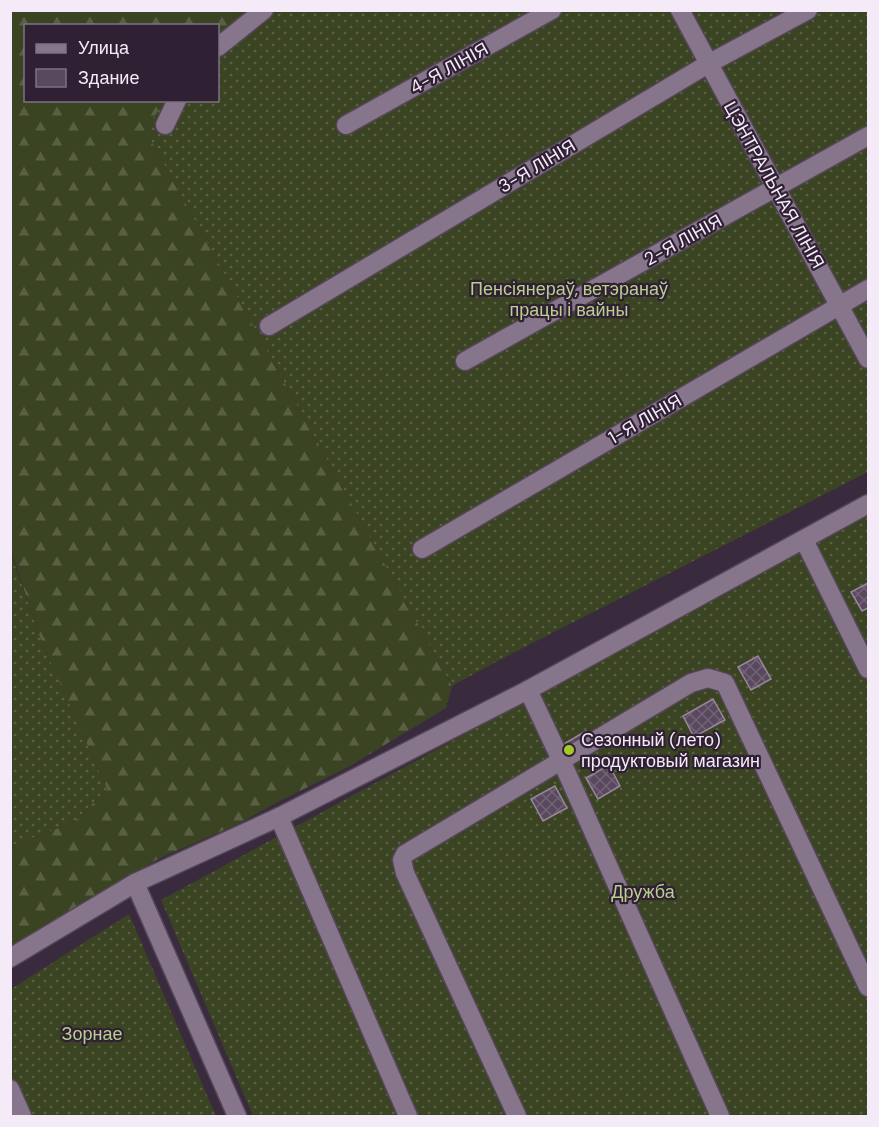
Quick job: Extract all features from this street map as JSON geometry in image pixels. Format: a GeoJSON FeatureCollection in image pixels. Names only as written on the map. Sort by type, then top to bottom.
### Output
{"type":"FeatureCollection","features":[{"type":"Feature","properties":{"kind":"street"},"geometry":{"type":"LineString","coordinates":[[219,46],[264,10]]}},
{"type":"Feature","properties":{"kind":"street","name":"4-Я ЛІНІЯ"},"geometry":{"type":"LineString","coordinates":[[346,125],[552,10]]}},
{"type":"Feature","properties":{"kind":"street","name":"ЦЭНТРАЛЬНАЯ ЛІНІЯ"},"geometry":{"type":"LineString","coordinates":[[680,10],[868,359]]}},
{"type":"Feature","properties":{"kind":"street","name":"3-Я ЛІНІЯ"},"geometry":{"type":"LineString","coordinates":[[269,326],[708,64],[808,10]]}},
{"type":"Feature","properties":{"kind":"street"},"geometry":{"type":"LineString","coordinates":[[165,125],[176,102]]}},
{"type":"Feature","properties":{"kind":"street","name":"2-Я ЛІНІЯ"},"geometry":{"type":"LineString","coordinates":[[465,360],[868,136]]}},
{"type":"Feature","properties":{"kind":"street","name":"1-Я ЛІНІЯ"},"geometry":{"type":"LineString","coordinates":[[422,549],[868,289]]}},
{"type":"Feature","properties":{"kind":"street"},"geometry":{"type":"LineString","coordinates":[[10,958],[135,883],[279,817],[528,690],[868,504]]}},
{"type":"Feature","properties":{"kind":"street"},"geometry":{"type":"LineString","coordinates":[[804,540],[868,669]]}},
{"type":"Feature","properties":{"kind":"street"},"geometry":{"type":"LineString","coordinates":[[517,1116],[405,873],[402,860],[405,854],[691,683],[708,678],[725,684],[868,987]]}},
{"type":"Feature","properties":{"kind":"street"},"geometry":{"type":"LineString","coordinates":[[528,690],[720,1116]]}},
{"type":"Feature","properties":{"kind":"street"},"geometry":{"type":"LineString","coordinates":[[279,817],[408,1116]]}},
{"type":"Feature","properties":{"kind":"street"},"geometry":{"type":"LineString","coordinates":[[135,883],[237,1116]]}},
{"type":"Feature","properties":{"kind":"street"},"geometry":{"type":"LineString","coordinates":[[10,1089],[22,1116]]}},
{"type":"Feature","properties":{"kind":"green space"},"geometry":{"type":"Polygon","coordinates":[[[11,11],[239,11],[219,36],[219,24],[24,24],[24,102],[166,102],[144,128],[452,686],[446,708],[350,766],[238,824],[158,859],[11,949],[11,846],[74,822],[107,789],[41,640],[11,551],[11,11]]]}},
{"type":"Feature","properties":{"kind":"green space","name":"Пенсіянераў, ветэранаў працы і вайны"},"geometry":{"type":"Polygon","coordinates":[[[239,11],[868,11],[868,472],[452,686],[144,128],[166,102],[219,102],[219,36],[239,11]]]}},
{"type":"Feature","properties":{"kind":"green space","name":"Дружба"},"geometry":{"type":"Polygon","coordinates":[[[868,514],[868,1116],[253,1116],[161,900],[868,514]]]}},
{"type":"Feature","properties":{"kind":"green space"},"geometry":{"type":"Polygon","coordinates":[[[10,551],[41,640],[107,789],[74,822],[11,846],[10,551]]]}},
{"type":"Feature","properties":{"kind":"green space","name":"Зорнае"},"geometry":{"type":"Polygon","coordinates":[[[129,914],[216,1116],[11,1116],[11,989],[129,914]]]}},
{"type":"Feature","properties":{"kind":"building"},"geometry":{"type":"Polygon","coordinates":[[[868,583],[868,608],[862,611],[851,592],[868,583]]]}},
{"type":"Feature","properties":{"kind":"building"},"geometry":{"type":"Polygon","coordinates":[[[758,656],[771,679],[751,690],[738,667],[758,656]]]}},
{"type":"Feature","properties":{"kind":"building"},"geometry":{"type":"Polygon","coordinates":[[[713,699],[725,720],[694,737],[683,716],[713,699]]]}},
{"type":"Feature","properties":{"kind":"building"},"geometry":{"type":"Polygon","coordinates":[[[586,731],[594,744],[570,759],[562,745],[586,731]]]}},
{"type":"Feature","properties":{"kind":"building"},"geometry":{"type":"Polygon","coordinates":[[[609,765],[620,786],[598,799],[586,778],[609,765]]]}},
{"type":"Feature","properties":{"kind":"building"},"geometry":{"type":"Polygon","coordinates":[[[555,786],[567,808],[543,821],[531,799],[555,786]]]}},
{"type":"Feature","properties":{"kind":"place","name":"Сезонный (лето) продуктовый магазин"},"geometry":{"type":"Point","coordinates":[569,750]}}]}
